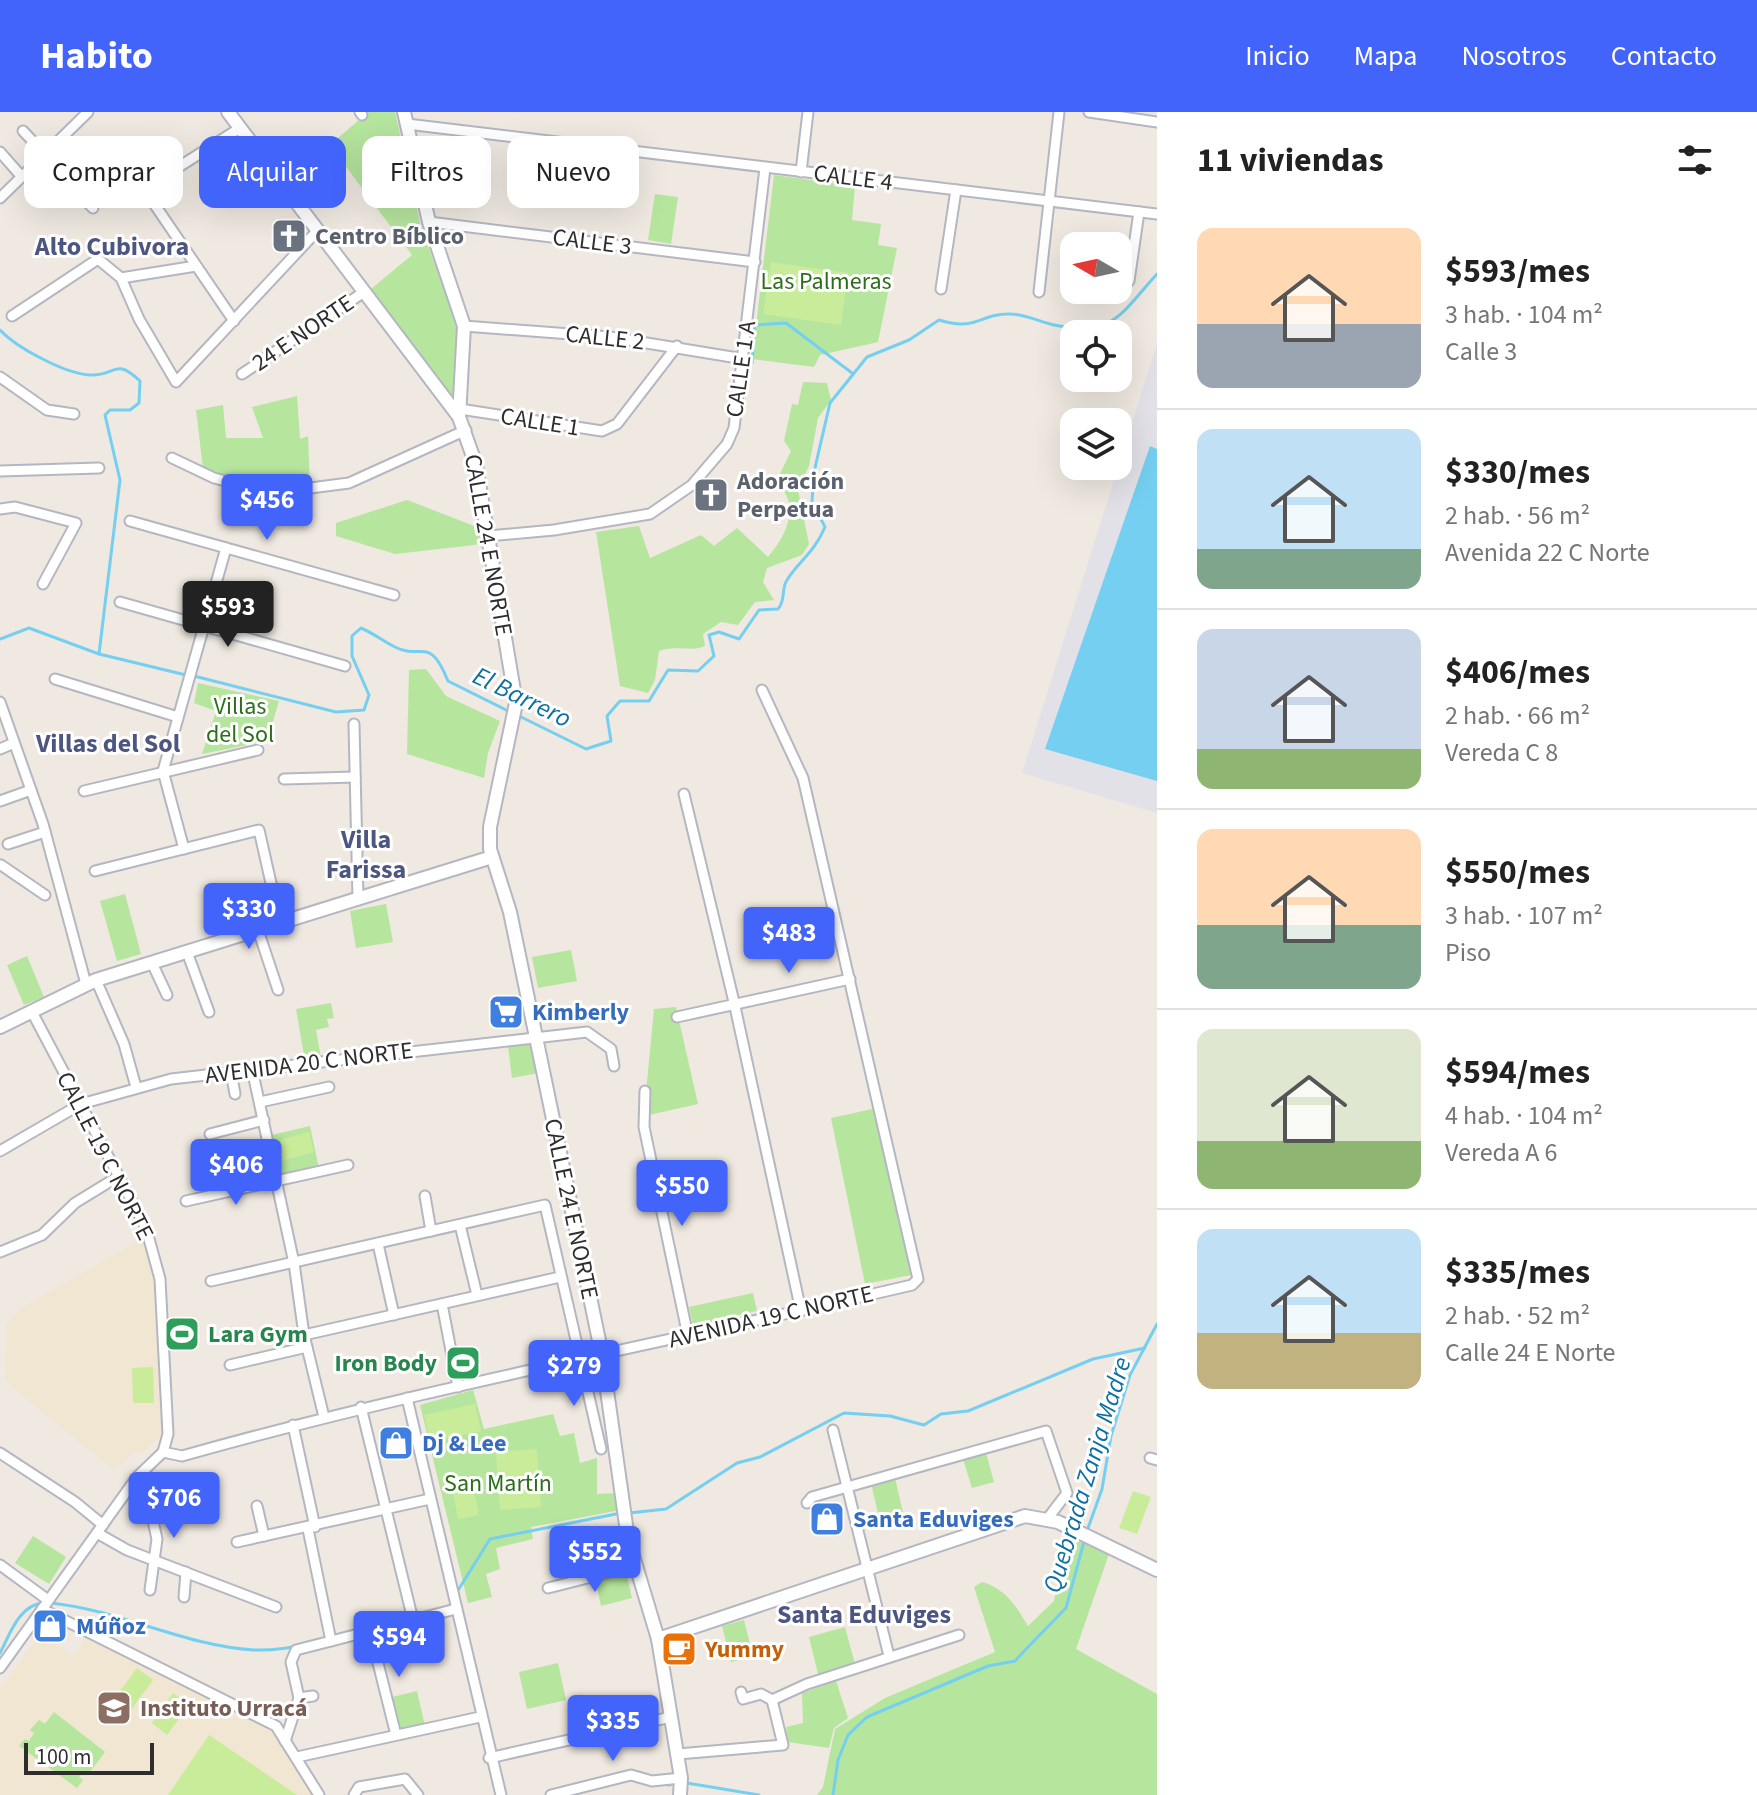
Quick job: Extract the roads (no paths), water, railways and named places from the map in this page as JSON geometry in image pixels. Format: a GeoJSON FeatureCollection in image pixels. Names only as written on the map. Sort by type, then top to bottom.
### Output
{"type":"FeatureCollection","features":[{"type":"Feature","properties":{"kind":"main road"},"geometry":{"type":"LineString","coordinates":[[228,112],[459,413]]}},
{"type":"Feature","properties":{"kind":"main road"},"geometry":{"type":"LineString","coordinates":[[405,118],[429,222],[464,326],[459,413]]}},
{"type":"Feature","properties":{"kind":"main road","name":"CALLE 24 E NORTE"},"geometry":{"type":"LineString","coordinates":[[459,413],[476,465],[514,713],[490,827],[492,857],[510,912],[602,1355],[635,1566],[658,1639],[682,1780],[680,1795]]}},
{"type":"Feature","properties":{"kind":"main road"},"geometry":{"type":"LineString","coordinates":[[0,1027],[91,982],[492,857]]}},
{"type":"Feature","properties":{"kind":"main road"},"geometry":{"type":"LineString","coordinates":[[658,1639],[1025,1516],[1048,1518],[1157,1570]]}},
{"type":"Feature","properties":{"kind":"street"},"geometry":{"type":"LineString","coordinates":[[64,136],[88,112]]}},
{"type":"Feature","properties":{"kind":"street"},"geometry":{"type":"LineString","coordinates":[[801,172],[808,112]]}},
{"type":"Feature","properties":{"kind":"street"},"geometry":{"type":"LineString","coordinates":[[1039,292],[1059,112]]}},
{"type":"Feature","properties":{"kind":"street"},"geometry":{"type":"LineString","coordinates":[[1089,112],[1157,122]]}},
{"type":"Feature","properties":{"kind":"street","name":"CALLE 4"},"geometry":{"type":"LineString","coordinates":[[405,118],[765,168],[1157,214]]}},
{"type":"Feature","properties":{"kind":"street"},"geometry":{"type":"LineString","coordinates":[[234,321],[144,189],[240,128]]}},
{"type":"Feature","properties":{"kind":"street"},"geometry":{"type":"LineString","coordinates":[[23,131],[27,136]]}},
{"type":"Feature","properties":{"kind":"street"},"geometry":{"type":"LineString","coordinates":[[0,152],[22,177],[0,198]]}},
{"type":"Feature","properties":{"kind":"street","name":"CALLE 1 A"},"geometry":{"type":"LineString","coordinates":[[488,536],[634,519],[674,501],[727,444],[734,428],[744,359],[765,168]]}},
{"type":"Feature","properties":{"kind":"street"},"geometry":{"type":"LineString","coordinates":[[941,289],[956,190]]}},
{"type":"Feature","properties":{"kind":"street"},"geometry":{"type":"LineString","coordinates":[[1132,260],[1139,212]]}},
{"type":"Feature","properties":{"kind":"street","name":"CALLE 3"},"geometry":{"type":"LineString","coordinates":[[429,222],[755,262]]}},
{"type":"Feature","properties":{"kind":"street"},"geometry":{"type":"LineString","coordinates":[[12,316],[98,259],[121,278],[139,319],[176,382],[317,231]]}},
{"type":"Feature","properties":{"kind":"street"},"geometry":{"type":"LineString","coordinates":[[121,278],[196,266]]}},
{"type":"Feature","properties":{"kind":"street","name":"24 E NORTE"},"geometry":{"type":"LineString","coordinates":[[242,374],[364,292]]}},
{"type":"Feature","properties":{"kind":"street","name":"CALLE 2"},"geometry":{"type":"LineString","coordinates":[[464,326],[610,337],[744,359]]}},
{"type":"Feature","properties":{"kind":"street","name":"CALLE 1"},"geometry":{"type":"LineString","coordinates":[[459,413],[602,431],[617,424],[677,346]]}},
{"type":"Feature","properties":{"kind":"street"},"geometry":{"type":"LineString","coordinates":[[0,377],[47,410],[74,414]]}},
{"type":"Feature","properties":{"kind":"street"},"geometry":{"type":"LineString","coordinates":[[172,458],[214,478],[272,493],[349,483],[466,430]]}},
{"type":"Feature","properties":{"kind":"street"},"geometry":{"type":"LineString","coordinates":[[0,471],[99,468]]}},
{"type":"Feature","properties":{"kind":"street"},"geometry":{"type":"LineString","coordinates":[[0,509],[15,507],[76,523],[43,584]]}},
{"type":"Feature","properties":{"kind":"street"},"geometry":{"type":"LineString","coordinates":[[130,521],[394,595]]}},
{"type":"Feature","properties":{"kind":"street"},"geometry":{"type":"LineString","coordinates":[[184,849],[163,771],[226,548]]}},
{"type":"Feature","properties":{"kind":"street"},"geometry":{"type":"LineString","coordinates":[[120,602],[345,666]]}},
{"type":"Feature","properties":{"kind":"street"},"geometry":{"type":"LineString","coordinates":[[55,679],[178,717]]}},
{"type":"Feature","properties":{"kind":"street"},"geometry":{"type":"LineString","coordinates":[[677,1017],[734,1002],[850,979],[803,778],[762,690]]}},
{"type":"Feature","properties":{"kind":"street"},"geometry":{"type":"LineString","coordinates":[[0,702],[45,832],[91,982],[124,1044],[136,1087]]}},
{"type":"Feature","properties":{"kind":"street"},"geometry":{"type":"LineString","coordinates":[[354,724],[358,899]]}},
{"type":"Feature","properties":{"kind":"street"},"geometry":{"type":"LineString","coordinates":[[0,749],[14,743]]}},
{"type":"Feature","properties":{"kind":"street"},"geometry":{"type":"LineString","coordinates":[[84,791],[258,750]]}},
{"type":"Feature","properties":{"kind":"street"},"geometry":{"type":"LineString","coordinates":[[284,779],[355,777]]}},
{"type":"Feature","properties":{"kind":"street"},"geometry":{"type":"LineString","coordinates":[[0,801],[31,790]]}},
{"type":"Feature","properties":{"kind":"street"},"geometry":{"type":"LineString","coordinates":[[684,794],[734,1002],[801,1311]]}},
{"type":"Feature","properties":{"kind":"street"},"geometry":{"type":"LineString","coordinates":[[95,871],[259,830],[280,923]]}},
{"type":"Feature","properties":{"kind":"street"},"geometry":{"type":"LineString","coordinates":[[8,844],[45,832]]}},
{"type":"Feature","properties":{"kind":"street"},"geometry":{"type":"LineString","coordinates":[[1,865],[45,895]]}},
{"type":"Feature","properties":{"kind":"street"},"geometry":{"type":"LineString","coordinates":[[258,930],[278,990]]}},
{"type":"Feature","properties":{"kind":"street"},"geometry":{"type":"LineString","coordinates":[[187,952],[209,1012]]}},
{"type":"Feature","properties":{"kind":"street"},"geometry":{"type":"LineString","coordinates":[[152,963],[167,995]]}},
{"type":"Feature","properties":{"kind":"street","name":"AVENIDA 19 C NORTE"},"geometry":{"type":"LineString","coordinates":[[163,1452],[182,1456],[361,1407],[912,1285],[918,1279],[850,979]]}},
{"type":"Feature","properties":{"kind":"street","name":"CALLE 19 C NORTE"},"geometry":{"type":"LineString","coordinates":[[32,1012],[146,1228],[160,1279],[169,1398],[163,1452]]}},
{"type":"Feature","properties":{"kind":"street","name":"AVENIDA 20 C NORTE"},"geometry":{"type":"LineString","coordinates":[[0,1151],[81,1104],[136,1087],[252,1069],[587,1032],[611,1049],[614,1066]]}},
{"type":"Feature","properties":{"kind":"street"},"geometry":{"type":"LineString","coordinates":[[252,1069],[278,1181],[304,1335],[324,1417]]}},
{"type":"Feature","properties":{"kind":"street"},"geometry":{"type":"LineString","coordinates":[[231,1072],[235,1094]]}},
{"type":"Feature","properties":{"kind":"street"},"geometry":{"type":"LineString","coordinates":[[260,1102],[329,1087]]}},
{"type":"Feature","properties":{"kind":"street"},"geometry":{"type":"LineString","coordinates":[[645,1091],[644,1127],[688,1336]]}},
{"type":"Feature","properties":{"kind":"street"},"geometry":{"type":"LineString","coordinates":[[210,1134],[264,1120]]}},
{"type":"Feature","properties":{"kind":"street"},"geometry":{"type":"LineString","coordinates":[[186,1201],[348,1165]]}},
{"type":"Feature","properties":{"kind":"street"},"geometry":{"type":"LineString","coordinates":[[0,1252],[42,1235],[75,1203],[119,1176]]}},
{"type":"Feature","properties":{"kind":"street"},"geometry":{"type":"LineString","coordinates":[[425,1196],[431,1231]]}},
{"type":"Feature","properties":{"kind":"street"},"geometry":{"type":"LineString","coordinates":[[211,1281],[545,1205],[601,1449]]}},
{"type":"Feature","properties":{"kind":"street"},"geometry":{"type":"LineString","coordinates":[[460,1225],[477,1295]]}},
{"type":"Feature","properties":{"kind":"street"},"geometry":{"type":"LineString","coordinates":[[378,1244],[394,1315]]}},
{"type":"Feature","properties":{"kind":"street"},"geometry":{"type":"LineString","coordinates":[[304,1335],[560,1277]]}},
{"type":"Feature","properties":{"kind":"street"},"geometry":{"type":"LineString","coordinates":[[442,1304],[458,1387]]}},
{"type":"Feature","properties":{"kind":"street"},"geometry":{"type":"LineString","coordinates":[[230,1365],[307,1347]]}},
{"type":"Feature","properties":{"kind":"street"},"geometry":{"type":"LineString","coordinates":[[407,1398],[489,1758],[501,1795]]}},
{"type":"Feature","properties":{"kind":"street"},"geometry":{"type":"LineString","coordinates":[[361,1407],[412,1617]]}},
{"type":"Feature","properties":{"kind":"street"},"geometry":{"type":"LineString","coordinates":[[293,1425],[330,1637]]}},
{"type":"Feature","properties":{"kind":"street"},"geometry":{"type":"LineString","coordinates":[[833,1430],[889,1656]]}},
{"type":"Feature","properties":{"kind":"street"},"geometry":{"type":"LineString","coordinates":[[807,1503],[812,1497],[848,1490],[1046,1431],[1067,1493],[1048,1518]]}},
{"type":"Feature","properties":{"kind":"street"},"geometry":{"type":"LineString","coordinates":[[0,1668],[137,1477],[163,1452]]}},
{"type":"Feature","properties":{"kind":"street"},"geometry":{"type":"LineString","coordinates":[[0,1453],[75,1502],[100,1529],[153,1560],[276,1607]]}},
{"type":"Feature","properties":{"kind":"street"},"geometry":{"type":"LineString","coordinates":[[237,1542],[311,1528],[430,1499]]}},
{"type":"Feature","properties":{"kind":"street"},"geometry":{"type":"LineString","coordinates":[[257,1506],[264,1536]]}},
{"type":"Feature","properties":{"kind":"street"},"geometry":{"type":"LineString","coordinates":[[150,1590],[157,1539],[153,1521]]}},
{"type":"Feature","properties":{"kind":"street"},"geometry":{"type":"LineString","coordinates":[[0,1565],[45,1604],[276,1726],[319,1795]]}},
{"type":"Feature","properties":{"kind":"street"},"geometry":{"type":"LineString","coordinates":[[548,1588],[635,1566]]}},
{"type":"Feature","properties":{"kind":"street"},"geometry":{"type":"LineString","coordinates":[[184,1597],[186,1572]]}},
{"type":"Feature","properties":{"kind":"street"},"geometry":{"type":"LineString","coordinates":[[285,1741],[299,1698],[291,1662],[293,1653],[330,1637],[370,1631],[455,1606]]}},
{"type":"Feature","properties":{"kind":"street"},"geometry":{"type":"LineString","coordinates":[[370,1631],[396,1735]]}},
{"type":"Feature","properties":{"kind":"street"},"geometry":{"type":"LineString","coordinates":[[772,1700],[889,1656],[959,1635]]}},
{"type":"Feature","properties":{"kind":"street"},"geometry":{"type":"LineString","coordinates":[[678,1754],[783,1745],[772,1700],[761,1694],[743,1699],[741,1692]]}},
{"type":"Feature","properties":{"kind":"street"},"geometry":{"type":"LineString","coordinates":[[299,1698],[313,1696]]}},
{"type":"Feature","properties":{"kind":"street"},"geometry":{"type":"LineString","coordinates":[[297,1757],[480,1717]]}},
{"type":"Feature","properties":{"kind":"street"},"geometry":{"type":"LineString","coordinates":[[489,1758],[671,1717]]}},
{"type":"Feature","properties":{"kind":"street"},"geometry":{"type":"LineString","coordinates":[[551,1795],[631,1775],[652,1781],[682,1780]]}},
{"type":"Feature","properties":{"kind":"street"},"geometry":{"type":"LineString","coordinates":[[354,1795],[359,1787],[405,1779],[418,1795]]}},
{"type":"Feature","properties":{"kind":"water"},"geometry":{"type":"Polygon","coordinates":[[[1150,446],[1157,449],[1157,781],[1045,749],[1150,446]]]}},
{"type":"Feature","properties":{"kind":"waterway","name":"El Barrero"},"geometry":{"type":"LineString","coordinates":[[517,715],[586,749],[611,741],[607,716],[620,701],[649,701],[668,670],[698,671],[714,656],[709,635],[719,632],[739,639],[759,610],[778,609],[787,580],[816,544],[825,527],[812,502],[814,472],[830,403],[867,357],[909,340],[939,320],[962,324],[1011,314],[1054,325],[1091,328],[1115,319],[1157,274]]}},
{"type":"Feature","properties":{"kind":"waterway"},"geometry":{"type":"LineString","coordinates":[[752,363],[755,325],[786,323],[852,373]]}},
{"type":"Feature","properties":{"kind":"waterway"},"geometry":{"type":"LineString","coordinates":[[0,330],[29,352],[67,370],[98,375],[120,369],[140,381],[139,403],[130,410],[110,410],[105,415],[120,480],[99,654]]}},
{"type":"Feature","properties":{"kind":"waterway","name":"El Barrero"},"geometry":{"type":"LineString","coordinates":[[0,639],[29,628],[99,654],[186,675]]}},
{"type":"Feature","properties":{"kind":"waterway","name":"El Barrero"},"geometry":{"type":"LineString","coordinates":[[194,676],[336,712],[364,710],[369,695],[352,656],[352,636],[361,628],[404,651],[430,653],[448,681],[510,712]]}},
{"type":"Feature","properties":{"kind":"waterway","name":"Quebrada Zanja Madre"},"geometry":{"type":"LineString","coordinates":[[1087,1531],[1102,1489],[1111,1436],[1130,1375],[1157,1324]]}},
{"type":"Feature","properties":{"kind":"waterway"},"geometry":{"type":"LineString","coordinates":[[629,1513],[666,1509],[737,1463],[760,1457],[844,1413],[890,1416],[924,1425],[941,1414],[968,1411],[1093,1359],[1145,1348]]}},
{"type":"Feature","properties":{"kind":"waterway"},"geometry":{"type":"LineString","coordinates":[[457,1592],[490,1539],[621,1513]]}},
{"type":"Feature","properties":{"kind":"waterway","name":"Quebrada Zanja Madre"},"geometry":{"type":"LineString","coordinates":[[833,1795],[838,1760],[848,1735],[867,1717],[988,1666],[1015,1661],[1066,1608],[1085,1538]]}},
{"type":"Feature","properties":{"kind":"waterway"},"geometry":{"type":"LineString","coordinates":[[0,1653],[21,1615],[43,1603]]}},
{"type":"Feature","properties":{"kind":"waterway"},"geometry":{"type":"LineString","coordinates":[[51,1603],[102,1613],[202,1642],[254,1650],[311,1643],[410,1616]]}},
{"type":"Feature","properties":{"kind":"waterway"},"geometry":{"type":"LineString","coordinates":[[687,1783],[759,1795]]}},
{"type":"Feature","properties":{"kind":"waterway"},"geometry":{"type":"LineString","coordinates":[[661,1784],[670,1785]]}},
{"type":"Feature","properties":{"kind":"place","name":"Centro Bíblico"},"geometry":{"type":"Point","coordinates":[289,236]}},
{"type":"Feature","properties":{"kind":"place","name":"Adoración Perpetua"},"geometry":{"type":"Point","coordinates":[711,495]}},
{"type":"Feature","properties":{"kind":"place","name":"Kimberly"},"geometry":{"type":"Point","coordinates":[506,1012]}},
{"type":"Feature","properties":{"kind":"place","name":"Lara Gym"},"geometry":{"type":"Point","coordinates":[182,1334]}},
{"type":"Feature","properties":{"kind":"place","name":"Iron Body"},"geometry":{"type":"Point","coordinates":[463,1363]}},
{"type":"Feature","properties":{"kind":"place","name":"Dj & Lee"},"geometry":{"type":"Point","coordinates":[396,1443]}},
{"type":"Feature","properties":{"kind":"place","name":"Santa Eduviges"},"geometry":{"type":"Point","coordinates":[827,1519]}},
{"type":"Feature","properties":{"kind":"place","name":"Múñoz"},"geometry":{"type":"Point","coordinates":[50,1626]}},
{"type":"Feature","properties":{"kind":"place","name":"Yummy"},"geometry":{"type":"Point","coordinates":[679,1649]}},
{"type":"Feature","properties":{"kind":"place","name":"Instituto Urracá"},"geometry":{"type":"Point","coordinates":[114,1708]}},
{"type":"Feature","properties":{"kind":"district","name":"Alto Cubivora"},"geometry":{"type":"Point","coordinates":[112,246]}},
{"type":"Feature","properties":{"kind":"district","name":"Villas del Sol"},"geometry":{"type":"Point","coordinates":[108,743]}},
{"type":"Feature","properties":{"kind":"district","name":"Villa Farissa"},"geometry":{"type":"Point","coordinates":[366,854]}},
{"type":"Feature","properties":{"kind":"district","name":"Santa Eduviges"},"geometry":{"type":"Point","coordinates":[864,1614]}},
{"type":"Feature","properties":{"kind":"park label","name":"Las Palmeras"},"geometry":{"type":"Point","coordinates":[826,281]}},
{"type":"Feature","properties":{"kind":"park label","name":"San Martín"},"geometry":{"type":"Point","coordinates":[498,1483]}}]}
